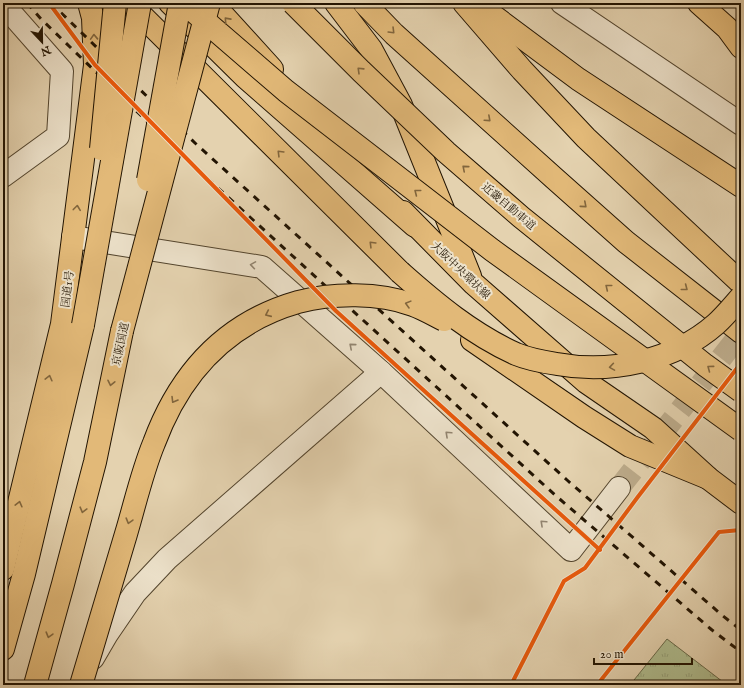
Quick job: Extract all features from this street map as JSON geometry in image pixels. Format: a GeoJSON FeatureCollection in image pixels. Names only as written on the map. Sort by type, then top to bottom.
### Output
{"type":"FeatureCollection","features":[{"type":"Feature","properties":{"kind":"main road","name":"国道1号"},"geometry":{"type":"LineString","coordinates":[[3,569],[62,324],[95,65],[93,18],[89,3]]}},
{"type":"Feature","properties":{"kind":"main road"},"geometry":{"type":"LineString","coordinates":[[83,325],[115,3]]}},
{"type":"Feature","properties":{"kind":"main road"},"geometry":{"type":"LineString","coordinates":[[129,3],[400,272],[440,307],[477,333],[517,355],[575,368],[603,368],[634,363],[664,354],[693,340],[716,324],[741,297]]}},
{"type":"Feature","properties":{"kind":"main road"},"geometry":{"type":"LineString","coordinates":[[3,649],[24,574],[83,325],[140,3]]}},
{"type":"Feature","properties":{"kind":"main road"},"geometry":{"type":"LineString","coordinates":[[170,3],[245,76],[415,226]]}},
{"type":"Feature","properties":{"kind":"main road"},"geometry":{"type":"LineString","coordinates":[[122,331],[180,3]]}},
{"type":"Feature","properties":{"kind":"main road"},"geometry":{"type":"LineString","coordinates":[[184,3],[286,91],[486,246],[741,430]]}},
{"type":"Feature","properties":{"kind":"main road","name":"大阪中央環状線"},"geometry":{"type":"LineString","coordinates":[[210,3],[415,226],[474,284],[586,382],[653,428],[708,478],[741,503]]}},
{"type":"Feature","properties":{"kind":"main road","name":"京阪国道"},"geometry":{"type":"LineString","coordinates":[[35,685],[95,462],[122,331],[210,3]]}},
{"type":"Feature","properties":{"kind":"main road","name":"近畿自動車道"},"geometry":{"type":"LineString","coordinates":[[293,3],[361,71],[446,152],[521,217],[699,360],[741,391]]}},
{"type":"Feature","properties":{"kind":"main road"},"geometry":{"type":"LineString","coordinates":[[336,3],[371,49],[401,105],[474,284]]}},
{"type":"Feature","properties":{"kind":"main road"},"geometry":{"type":"LineString","coordinates":[[364,3],[394,34],[609,227],[741,332]]}},
{"type":"Feature","properties":{"kind":"main road"},"geometry":{"type":"LineString","coordinates":[[464,3],[522,70],[586,138],[741,283]]}},
{"type":"Feature","properties":{"kind":"main road"},"geometry":{"type":"LineString","coordinates":[[476,3],[578,79],[741,186]]}},
{"type":"Feature","properties":{"kind":"main road"},"geometry":{"type":"LineString","coordinates":[[498,3],[578,79]]}},
{"type":"Feature","properties":{"kind":"main road"},"geometry":{"type":"LineString","coordinates":[[699,3],[727,28],[741,47]]}},
{"type":"Feature","properties":{"kind":"main road"},"geometry":{"type":"LineString","coordinates":[[81,685],[154,443],[172,402],[197,365],[224,339],[252,321],[286,306],[311,298],[343,296],[380,297],[413,305],[444,320],[584,417],[630,446],[708,478]]}},
{"type":"Feature","properties":{"kind":"street"},"geometry":{"type":"LineString","coordinates":[[562,3],[741,124]]}},
{"type":"Feature","properties":{"kind":"street"},"geometry":{"type":"LineString","coordinates":[[3,4],[62,71],[58,136],[3,176]]}},
{"type":"Feature","properties":{"kind":"street"},"geometry":{"type":"LineString","coordinates":[[73,237],[262,267],[381,372],[571,550],[619,488]]}},
{"type":"Feature","properties":{"kind":"street"},"geometry":{"type":"LineString","coordinates":[[77,685],[107,634],[135,593],[167,559],[381,372]]}},
{"type":"Feature","properties":{"kind":"green space"},"geometry":{"type":"Polygon","coordinates":[[[667,639],[727,685],[630,685],[667,639]]]}},
{"type":"Feature","properties":{"kind":"tunnel"},"geometry":{"type":"LineString","coordinates":[[619,488],[741,333]]}},
{"type":"Feature","properties":{"kind":"railway"},"geometry":{"type":"LineString","coordinates":[[27,3],[41,19],[184,157],[555,495],[712,630],[741,652]]}},
{"type":"Feature","properties":{"kind":"railway"},"geometry":{"type":"LineString","coordinates":[[51,3],[195,143],[567,480],[741,630]]}},
{"type":"Feature","properties":{"kind":"cycle path"},"geometry":{"type":"LineString","coordinates":[[49,3],[95,65],[336,311],[600,550]]}},
{"type":"Feature","properties":{"kind":"cycle path"},"geometry":{"type":"LineString","coordinates":[[511,685],[564,581],[585,568],[741,363]]}},
{"type":"Feature","properties":{"kind":"cycle path"},"geometry":{"type":"LineString","coordinates":[[597,685],[719,532],[741,531]]}}]}
